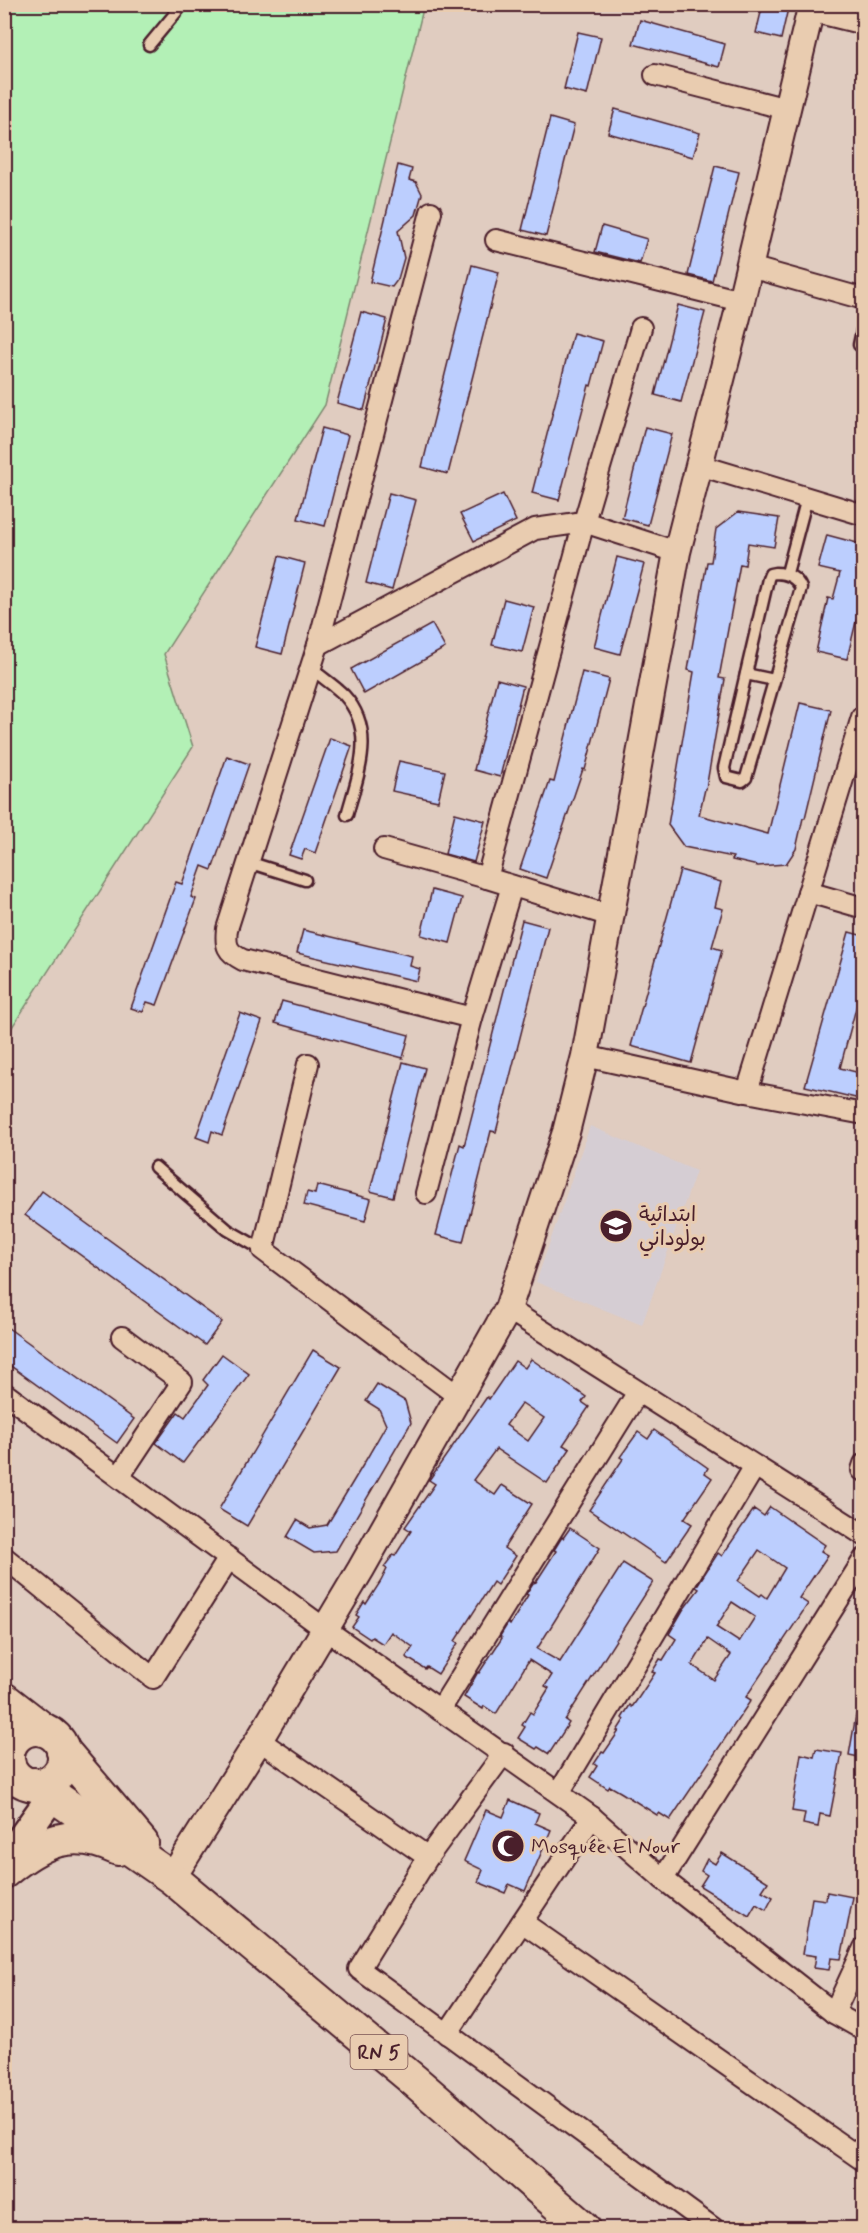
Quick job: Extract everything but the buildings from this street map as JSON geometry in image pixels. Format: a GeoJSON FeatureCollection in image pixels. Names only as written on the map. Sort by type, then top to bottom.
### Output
{"type":"FeatureCollection","features":[{"type":"Feature","properties":{"kind":"main road","name":"RN 5"},"geometry":{"type":"LineString","coordinates":[[4,1699],[31,1766],[172,1878]]}},
{"type":"Feature","properties":{"kind":"main road","name":"RN 5"},"geometry":{"type":"LineString","coordinates":[[31,1766],[172,1878],[416,2082],[584,2229]]}},
{"type":"Feature","properties":{"kind":"main road"},"geometry":{"type":"LineString","coordinates":[[4,1870],[21,1838],[47,1803],[31,1766]]}},
{"type":"Feature","properties":{"kind":"main road"},"geometry":{"type":"LineString","coordinates":[[4,1870],[39,1846],[68,1838],[85,1838],[115,1847],[172,1878]]}},
{"type":"Feature","properties":{"kind":"street"},"geometry":{"type":"LineString","coordinates":[[172,1878],[260,1740],[508,1309],[566,1132],[585,1056],[677,552],[750,267],[812,8],[864,24]]}},
{"type":"Feature","properties":{"kind":"street"},"geometry":{"type":"LineString","coordinates":[[655,75],[788,108]]}},
{"type":"Feature","properties":{"kind":"street"},"geometry":{"type":"LineString","coordinates":[[431,212],[318,645],[226,929],[225,944],[230,954],[243,960],[472,1018]]}},
{"type":"Feature","properties":{"kind":"street"},"geometry":{"type":"LineString","coordinates":[[496,240],[741,301]]}},
{"type":"Feature","properties":{"kind":"street"},"geometry":{"type":"LineString","coordinates":[[750,267],[864,299]]}},
{"type":"Feature","properties":{"kind":"street"},"geometry":{"type":"LineString","coordinates":[[487,878],[584,522],[641,328]]}},
{"type":"Feature","properties":{"kind":"street"},"geometry":{"type":"LineString","coordinates":[[699,465],[864,515]]}},
{"type":"Feature","properties":{"kind":"street"},"geometry":{"type":"LineString","coordinates":[[318,645],[535,529],[584,522],[677,552]]}},
{"type":"Feature","properties":{"kind":"street"},"geometry":{"type":"LineString","coordinates":[[747,1092],[863,715]]}},
{"type":"Feature","properties":{"kind":"street"},"geometry":{"type":"LineString","coordinates":[[384,849],[611,916]]}},
{"type":"Feature","properties":{"kind":"street"},"geometry":{"type":"LineString","coordinates":[[426,1193],[472,1018],[513,886]]}},
{"type":"Feature","properties":{"kind":"street"},"geometry":{"type":"LineString","coordinates":[[808,892],[864,908]]}},
{"type":"Feature","properties":{"kind":"street"},"geometry":{"type":"LineString","coordinates":[[585,1056],[747,1092],[864,1114]]}},
{"type":"Feature","properties":{"kind":"street"},"geometry":{"type":"LineString","coordinates":[[308,1064],[262,1250],[458,1396]]}},
{"type":"Feature","properties":{"kind":"street"},"geometry":{"type":"LineString","coordinates":[[508,1309],[864,1535]]}},
{"type":"Feature","properties":{"kind":"street"},"geometry":{"type":"LineString","coordinates":[[119,1477],[182,1382],[122,1337]]}},
{"type":"Feature","properties":{"kind":"street"},"geometry":{"type":"LineString","coordinates":[[440,1710],[638,1392]]}},
{"type":"Feature","properties":{"kind":"street"},"geometry":{"type":"LineString","coordinates":[[4,1393],[325,1629],[592,1816],[663,1879],[834,2013],[864,2030]]}},
{"type":"Feature","properties":{"kind":"street"},"geometry":{"type":"LineString","coordinates":[[559,1793],[755,1466]]}},
{"type":"Feature","properties":{"kind":"street"},"geometry":{"type":"LineString","coordinates":[[4,1557],[153,1678],[229,1558]]}},
{"type":"Feature","properties":{"kind":"street"},"geometry":{"type":"LineString","coordinates":[[663,1879],[864,1559]]}},
{"type":"Feature","properties":{"kind":"street"},"geometry":{"type":"LineString","coordinates":[[260,1740],[428,1857]]}},
{"type":"Feature","properties":{"kind":"street"},"geometry":{"type":"LineString","coordinates":[[504,1753],[428,1857],[359,1969],[713,2229]]}},
{"type":"Feature","properties":{"kind":"street"},"geometry":{"type":"LineString","coordinates":[[447,2034],[592,1816]]}},
{"type":"Feature","properties":{"kind":"street"},"geometry":{"type":"LineString","coordinates":[[522,1922],[864,2161]]}},
{"type":"Feature","properties":{"kind":"street"},"geometry":{"type":"LineString","coordinates":[[834,2013],[864,1948]]}},
{"type":"Feature","properties":{"kind":"lane"},"geometry":{"type":"LineString","coordinates":[[149,45],[183,4]]}},
{"type":"Feature","properties":{"kind":"lane"},"geometry":{"type":"LineString","coordinates":[[864,321],[859,345],[864,346]]}},
{"type":"Feature","properties":{"kind":"lane"},"geometry":{"type":"LineString","coordinates":[[787,573],[807,498]]}},
{"type":"Feature","properties":{"kind":"lane"},"geometry":{"type":"LineString","coordinates":[[787,573],[798,582],[801,588],[746,778],[742,781],[726,777],[724,773],[746,674],[770,574],[787,573]]}},
{"type":"Feature","properties":{"kind":"lane"},"geometry":{"type":"LineString","coordinates":[[311,668],[344,695],[360,720],[363,754],[347,815]]}},
{"type":"Feature","properties":{"kind":"lane"},"geometry":{"type":"LineString","coordinates":[[746,674],[774,680]]}},
{"type":"Feature","properties":{"kind":"lane"},"geometry":{"type":"LineString","coordinates":[[248,862],[305,880]]}},
{"type":"Feature","properties":{"kind":"lane"},"geometry":{"type":"LineString","coordinates":[[155,1167],[228,1230],[262,1250]]}},
{"type":"Feature","properties":{"kind":"shaded area","name":"ابتدائية بولوداني"},"geometry":{"type":"Polygon","coordinates":[[[590,1126],[696,1171],[642,1325],[536,1282],[590,1126]]]}},
{"type":"Feature","properties":{"kind":"green space"},"geometry":{"type":"Polygon","coordinates":[[[5,5],[424,5],[325,405],[164,654],[193,747],[5,1038],[5,5]]]}},
{"type":"Feature","properties":{"kind":"place","name":"ابتدائية بولوداني"},"geometry":{"type":"Point","coordinates":[616,1226]}},
{"type":"Feature","properties":{"kind":"place","name":"Mosquée El Nour"},"geometry":{"type":"Point","coordinates":[508,1846]}}]}
